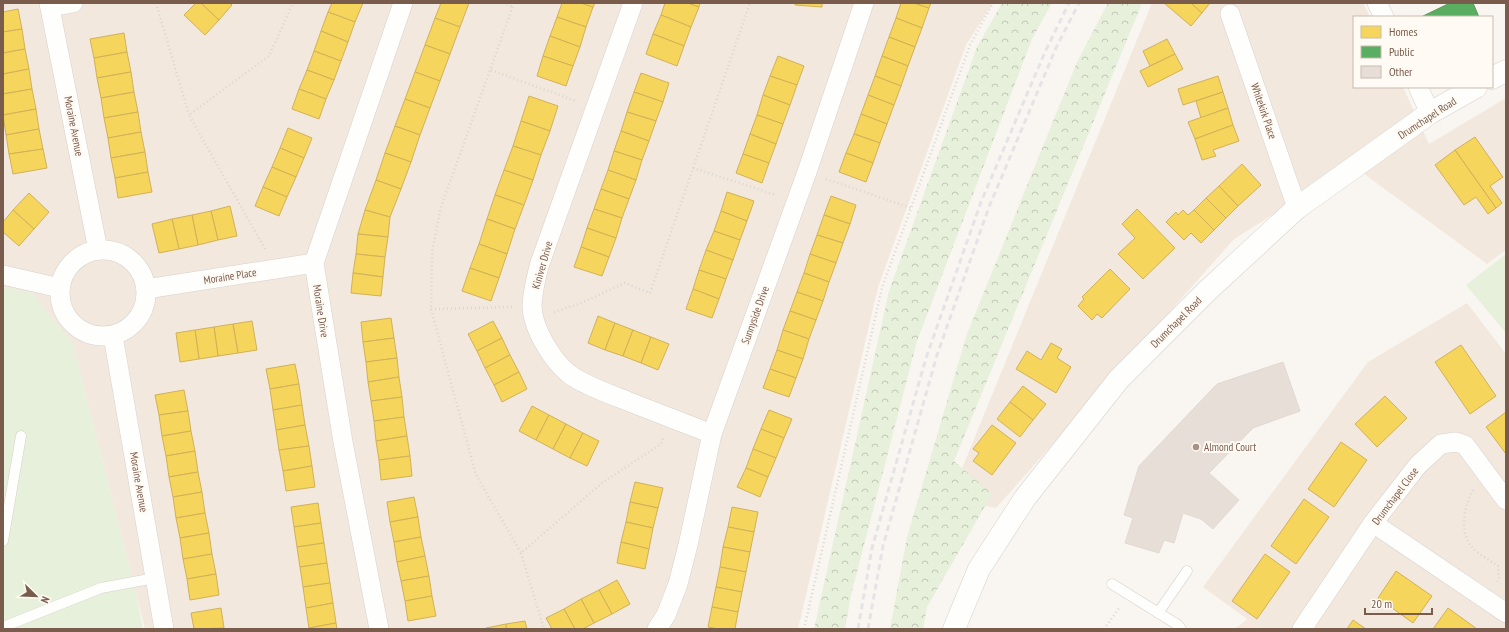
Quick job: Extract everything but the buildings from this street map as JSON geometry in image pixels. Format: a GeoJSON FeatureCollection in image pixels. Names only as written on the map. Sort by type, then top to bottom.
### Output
{"type":"FeatureCollection","features":[{"type":"Feature","properties":{"kind":"street"},"geometry":{"type":"LineString","coordinates":[[49,5],[73,3]]}},
{"type":"Feature","properties":{"kind":"street","name":"Moraine Drive"},"geometry":{"type":"LineString","coordinates":[[378,629],[343,442],[314,263],[403,3]]}},
{"type":"Feature","properties":{"kind":"street","name":"Kiniver Drive"},"geometry":{"type":"LineString","coordinates":[[633,3],[540,263],[535,284],[533,312],[543,344],[557,362],[569,374],[598,389],[712,434]]}},
{"type":"Feature","properties":{"kind":"street","name":"Sunnyside Drive"},"geometry":{"type":"LineString","coordinates":[[657,629],[666,615],[678,584],[712,434],[807,172],[864,3]]}},
{"type":"Feature","properties":{"kind":"street"},"geometry":{"type":"LineString","coordinates":[[1378,3],[1384,16]]}},
{"type":"Feature","properties":{"kind":"street","name":"Moraine Avenue"},"geometry":{"type":"LineString","coordinates":[[49,5],[98,250]]}},
{"type":"Feature","properties":{"kind":"street","name":"Whitekirk Place"},"geometry":{"type":"LineString","coordinates":[[1230,14],[1297,208]]}},
{"type":"Feature","properties":{"kind":"street"},"geometry":{"type":"LineString","coordinates":[[1493,78],[1506,71]]}},
{"type":"Feature","properties":{"kind":"street"},"geometry":{"type":"LineString","coordinates":[[1418,88],[1430,113]]}},
{"type":"Feature","properties":{"kind":"street","name":"Drumchapel Road"},"geometry":{"type":"LineString","coordinates":[[954,629],[979,569],[1025,498],[1119,379],[1207,291],[1297,208],[1430,113],[1474,88]]}},
{"type":"Feature","properties":{"kind":"street"},"geometry":{"type":"LineString","coordinates":[[98,250],[112,250],[125,255],[135,264],[143,276],[146,289],[146,301],[142,313],[134,323],[124,331],[113,336],[99,337],[85,333],[74,326],[65,315],[60,301],[60,288],[64,274],[72,262],[84,254],[98,250]]}},
{"type":"Feature","properties":{"kind":"street","name":"Moraine Place"},"geometry":{"type":"LineString","coordinates":[[146,289],[314,263]]}},
{"type":"Feature","properties":{"kind":"street"},"geometry":{"type":"LineString","coordinates":[[3,275],[60,288]]}},
{"type":"Feature","properties":{"kind":"street","name":"Moraine Avenue"},"geometry":{"type":"LineString","coordinates":[[113,336],[164,629]]}},
{"type":"Feature","properties":{"kind":"street","name":"Drumchapel Close"},"geometry":{"type":"LineString","coordinates":[[1302,629],[1374,522],[1418,465],[1441,444],[1456,442],[1465,445],[1506,500]]}},
{"type":"Feature","properties":{"kind":"street"},"geometry":{"type":"LineString","coordinates":[[1374,522],[1506,613]]}},
{"type":"Feature","properties":{"kind":"lane"},"geometry":{"type":"LineString","coordinates":[[3,541],[21,436]]}},
{"type":"Feature","properties":{"kind":"lane"},"geometry":{"type":"LineString","coordinates":[[1158,613],[1187,571]]}},
{"type":"Feature","properties":{"kind":"lane"},"geometry":{"type":"LineString","coordinates":[[3,628],[101,588],[155,578]]}},
{"type":"Feature","properties":{"kind":"lane"},"geometry":{"type":"LineString","coordinates":[[1112,584],[1178,625],[1181,629]]}},
{"type":"Feature","properties":{"kind":"path"},"geometry":{"type":"LineString","coordinates":[[156,3],[189,115],[275,269]]}},
{"type":"Feature","properties":{"kind":"path"},"geometry":{"type":"LineString","coordinates":[[189,115],[269,56],[293,3]]}},
{"type":"Feature","properties":{"kind":"path"},"geometry":{"type":"LineString","coordinates":[[504,3],[513,7]]}},
{"type":"Feature","properties":{"kind":"path"},"geometry":{"type":"LineString","coordinates":[[514,3],[441,207],[432,252],[431,309],[476,475],[521,553],[544,629]]}},
{"type":"Feature","properties":{"kind":"path"},"geometry":{"type":"LineString","coordinates":[[431,309],[533,312],[579,304],[625,283],[650,293],[750,3]]}},
{"type":"Feature","properties":{"kind":"path"},"geometry":{"type":"LineString","coordinates":[[804,629],[882,288],[970,45],[993,3]]}},
{"type":"Feature","properties":{"kind":"path"},"geometry":{"type":"LineString","coordinates":[[491,70],[595,109]]}},
{"type":"Feature","properties":{"kind":"path"},"geometry":{"type":"LineString","coordinates":[[693,168],[796,202]]}},
{"type":"Feature","properties":{"kind":"path"},"geometry":{"type":"LineString","coordinates":[[807,172],[911,208]]}},
{"type":"Feature","properties":{"kind":"path"},"geometry":{"type":"LineString","coordinates":[[521,553],[602,484],[661,444],[672,418]]}},
{"type":"Feature","properties":{"kind":"path"},"geometry":{"type":"LineString","coordinates":[[1485,599],[1499,579],[1498,566],[1472,547],[1465,535],[1465,510],[1472,491],[1490,478]]}},
{"type":"Feature","properties":{"kind":"path"},"geometry":{"type":"LineString","coordinates":[[1104,629],[1128,595]]}},
{"type":"Feature","properties":{"kind":"shaded area"},"geometry":{"type":"Polygon","coordinates":[[[3,3],[993,3],[966,45],[878,287],[798,629],[145,629],[73,344],[32,293],[3,287],[3,3]]]}},
{"type":"Feature","properties":{"kind":"shaded area"},"geometry":{"type":"Polygon","coordinates":[[[1152,3],[1363,3],[1370,16],[1353,16],[1353,88],[1403,88],[1429,144],[1506,98],[1506,250],[1487,264],[1352,165],[1234,239],[996,508],[950,498],[1152,3]]]}},
{"type":"Feature","properties":{"kind":"shaded area"},"geometry":{"type":"Polygon","coordinates":[[[1467,303],[1506,354],[1506,629],[1261,629],[1203,587],[1368,362],[1467,303]]]}},
{"type":"Feature","properties":{"kind":"shaded area"},"geometry":{"type":"Polygon","coordinates":[[[1248,619],[1261,629],[1234,629],[1248,619]]]}},
{"type":"Feature","properties":{"kind":"green space"},"geometry":{"type":"Polygon","coordinates":[[[1002,3],[1052,3],[1032,39],[917,341],[851,595],[845,629],[814,629],[889,291],[977,47],[1002,3]]]}},
{"type":"Feature","properties":{"kind":"green space"},"geometry":{"type":"Polygon","coordinates":[[[1108,3],[1142,3],[954,461],[992,494],[927,607],[923,629],[890,629],[907,537],[967,334],[1077,62],[1108,3]]]}},
{"type":"Feature","properties":{"kind":"green space"},"geometry":{"type":"Polygon","coordinates":[[[1506,254],[1506,333],[1466,285],[1506,254]]]}},
{"type":"Feature","properties":{"kind":"green space"},"geometry":{"type":"Polygon","coordinates":[[[3,287],[32,293],[73,344],[137,598],[143,629],[3,629],[3,287]]]}},
{"type":"Feature","properties":{"kind":"railway"},"geometry":{"type":"LineString","coordinates":[[858,629],[872,548],[926,358],[981,202],[1045,52],[1069,3]]}},
{"type":"Feature","properties":{"kind":"railway"},"geometry":{"type":"LineString","coordinates":[[868,629],[883,546],[937,355],[989,207],[1056,48],[1079,3]]}},
{"type":"Feature","properties":{"kind":"place","name":"Almond Court"},"geometry":{"type":"Point","coordinates":[1196,447]}}]}
